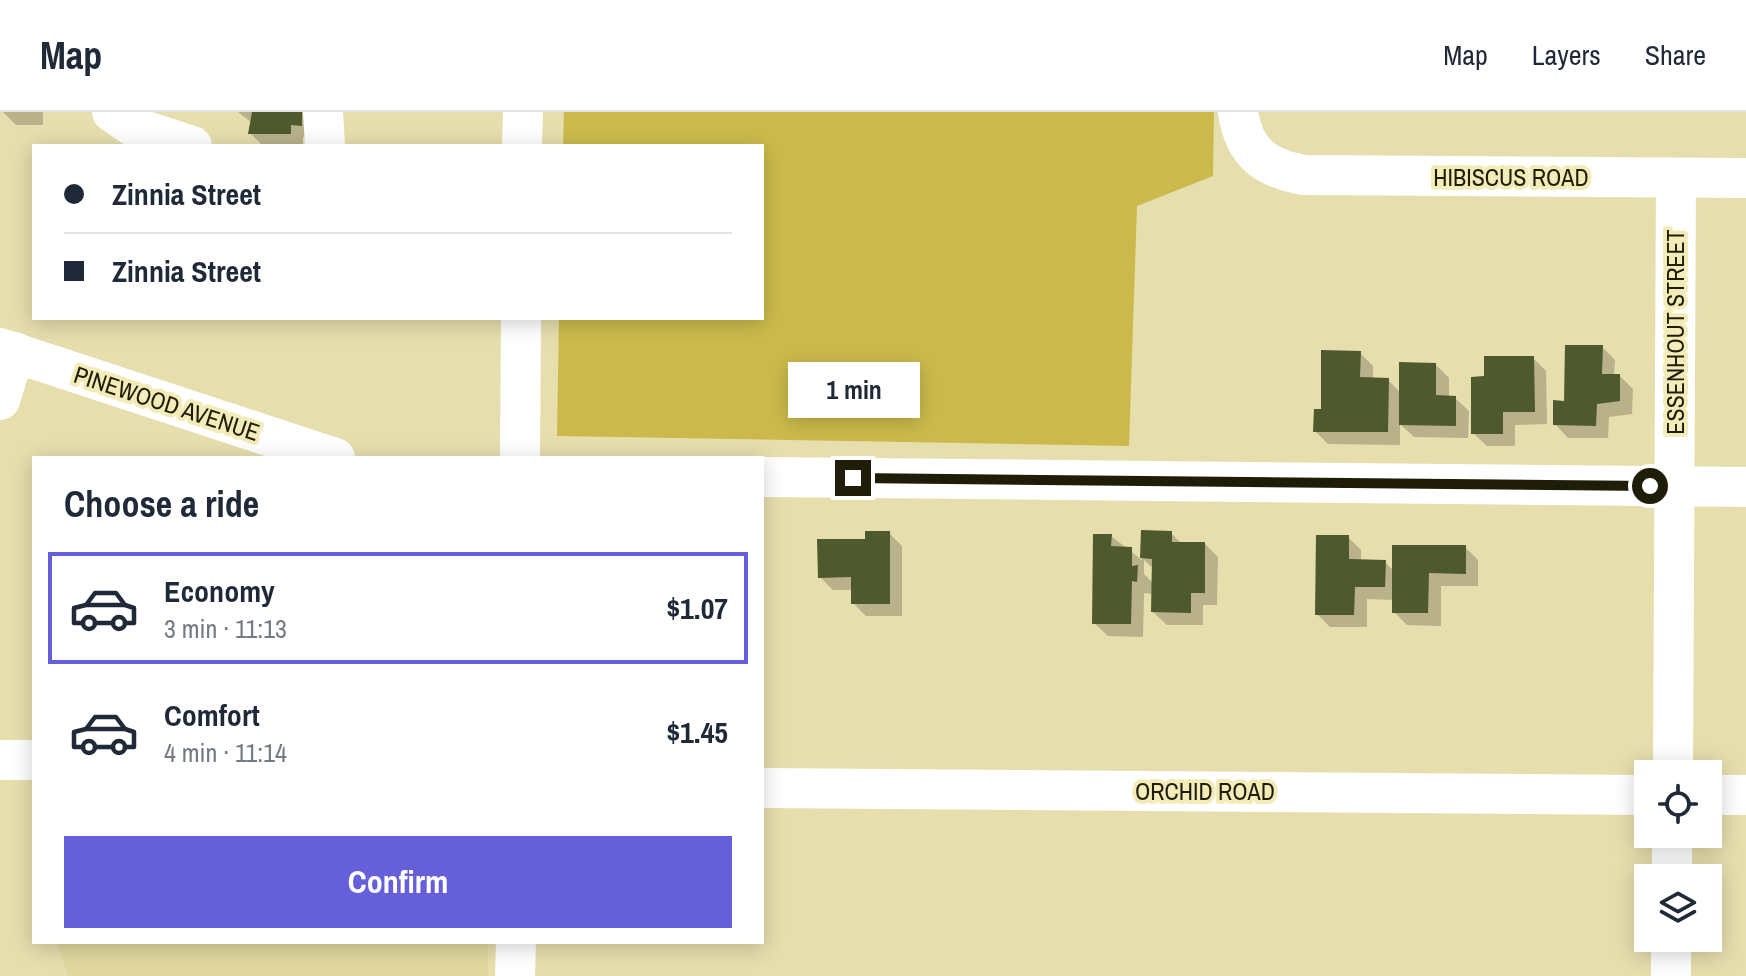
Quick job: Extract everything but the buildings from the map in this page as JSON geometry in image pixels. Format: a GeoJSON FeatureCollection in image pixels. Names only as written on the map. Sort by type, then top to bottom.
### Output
{"type":"FeatureCollection","features":[{"type":"Feature","properties":{"kind":"street"},"geometry":{"type":"LineString","coordinates":[[112,112],[134,127],[186,144]]}},
{"type":"Feature","properties":{"kind":"street"},"geometry":{"type":"LineString","coordinates":[[323,112],[325,144]]}},
{"type":"Feature","properties":{"kind":"street"},"geometry":{"type":"LineString","coordinates":[[522,144],[523,112]]}},
{"type":"Feature","properties":{"kind":"street","name":"HIBISCUS ROAD"},"geometry":{"type":"LineString","coordinates":[[1238,112],[1241,135],[1250,149],[1277,170],[1304,175],[1746,178]]}},
{"type":"Feature","properties":{"kind":"street","name":"ESSENHOUT STREET"},"geometry":{"type":"LineString","coordinates":[[1673,760],[1676,178]]}},
{"type":"Feature","properties":{"kind":"street"},"geometry":{"type":"LineString","coordinates":[[520,456],[521,320]]}},
{"type":"Feature","properties":{"kind":"street"},"geometry":{"type":"LineString","coordinates":[[0,400],[7,350]]}},
{"type":"Feature","properties":{"kind":"street","name":"PINEWOOD AVENUE"},"geometry":{"type":"LineString","coordinates":[[7,350],[329,456]]}},
{"type":"Feature","properties":{"kind":"street"},"geometry":{"type":"LineString","coordinates":[[764,477],[1746,487]]}},
{"type":"Feature","properties":{"kind":"street"},"geometry":{"type":"LineString","coordinates":[[0,760],[32,760]]}},
{"type":"Feature","properties":{"kind":"street","name":"ORCHID ROAD"},"geometry":{"type":"LineString","coordinates":[[764,788],[1634,795]]}},
{"type":"Feature","properties":{"kind":"street"},"geometry":{"type":"LineString","coordinates":[[1722,795],[1746,795]]}},
{"type":"Feature","properties":{"kind":"street"},"geometry":{"type":"LineString","coordinates":[[515,976],[516,944]]}},
{"type":"Feature","properties":{"kind":"street"},"geometry":{"type":"LineString","coordinates":[[1671,952],[1671,976]]}},
{"type":"Feature","properties":{"kind":"shaded area"},"geometry":{"type":"Polygon","coordinates":[[[564,112],[1214,112],[1213,176],[1137,206],[1129,446],[557,436],[559,320],[764,320],[764,144],[563,144],[564,112]]]}},
{"type":"Feature","properties":{"kind":"shaded area"},"geometry":{"type":"Polygon","coordinates":[[[58,944],[488,944],[488,976],[68,976],[58,944]]]}},
{"type":"Feature","properties":{"kind":"route"},"geometry":{"type":"LineString","coordinates":[[853,478],[1650,486]]}}]}
